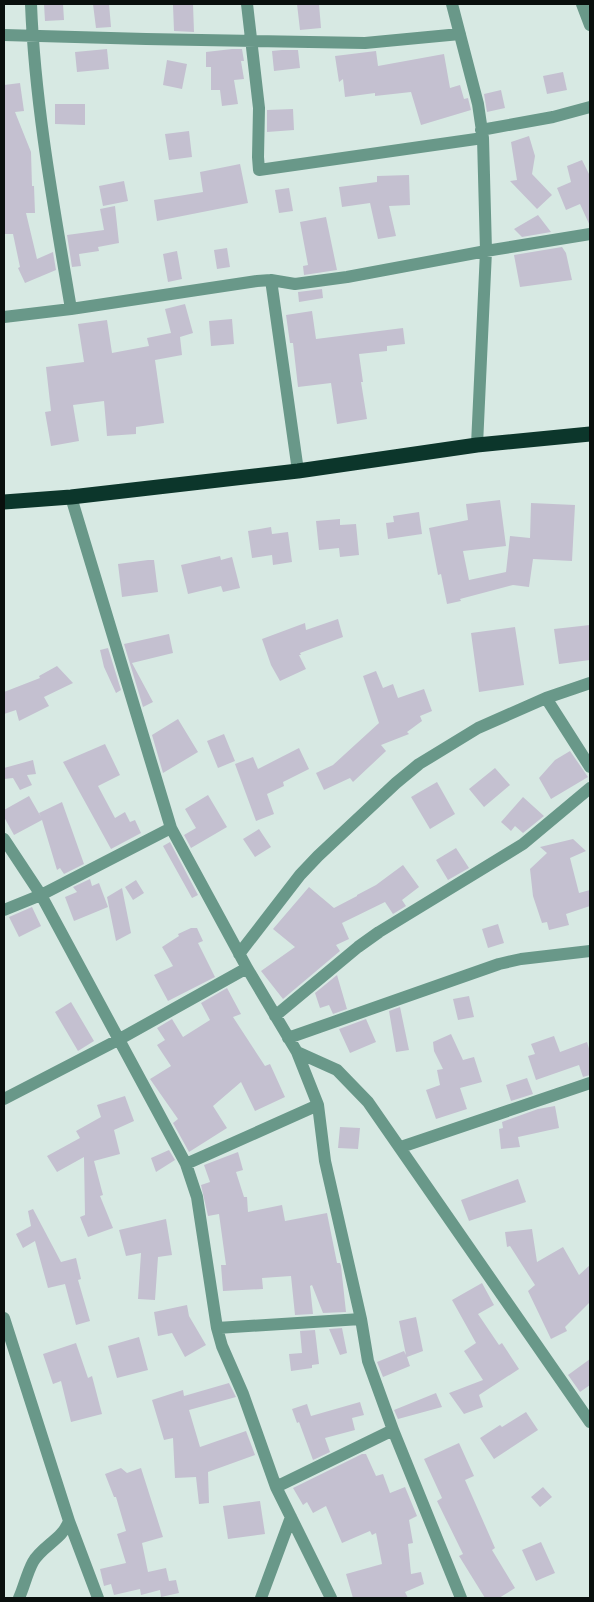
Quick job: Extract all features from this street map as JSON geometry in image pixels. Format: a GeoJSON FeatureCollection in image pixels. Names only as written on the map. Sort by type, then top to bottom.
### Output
{"type":"FeatureCollection","features":[{"type":"Feature","properties":{"kind":"highway"},"geometry":{"type":"LineString","coordinates":[[4,502],[71,497],[298,471],[477,445],[590,434]]}},
{"type":"Feature","properties":{"kind":"street"},"geometry":{"type":"LineString","coordinates":[[31,4],[32,36],[45,156],[71,309]]}},
{"type":"Feature","properties":{"kind":"street"},"geometry":{"type":"LineString","coordinates":[[247,4],[259,108],[258,157],[260,170],[482,134],[590,107]]}},
{"type":"Feature","properties":{"kind":"street"},"geometry":{"type":"LineString","coordinates":[[452,4],[478,104],[482,134],[486,251],[477,445]]}},
{"type":"Feature","properties":{"kind":"street"},"geometry":{"type":"LineString","coordinates":[[582,4],[590,25]]}},
{"type":"Feature","properties":{"kind":"street"},"geometry":{"type":"LineString","coordinates":[[4,35],[365,43],[460,34]]}},
{"type":"Feature","properties":{"kind":"street"},"geometry":{"type":"LineString","coordinates":[[4,317],[71,309],[257,281],[272,280],[295,284],[348,277],[590,234]]}},
{"type":"Feature","properties":{"kind":"street"},"geometry":{"type":"LineString","coordinates":[[272,280],[298,471]]}},
{"type":"Feature","properties":{"kind":"street"},"geometry":{"type":"LineString","coordinates":[[71,497],[171,828],[239,954],[297,1052],[318,1105],[325,1161],[361,1319],[368,1361],[393,1430],[461,1598]]}},
{"type":"Feature","properties":{"kind":"street"},"geometry":{"type":"LineString","coordinates":[[239,954],[300,875],[396,783],[419,764],[478,728],[546,698],[590,683]]}},
{"type":"Feature","properties":{"kind":"street"},"geometry":{"type":"LineString","coordinates":[[546,698],[590,767]]}},
{"type":"Feature","properties":{"kind":"street"},"geometry":{"type":"LineString","coordinates":[[275,1016],[365,942],[522,844],[590,788]]}},
{"type":"Feature","properties":{"kind":"street"},"geometry":{"type":"LineString","coordinates":[[4,910],[41,895],[171,828]]}},
{"type":"Feature","properties":{"kind":"street"},"geometry":{"type":"LineString","coordinates":[[4,839],[41,895],[186,1164],[197,1197],[222,1346],[243,1394],[276,1486],[330,1598]]}},
{"type":"Feature","properties":{"kind":"street"},"geometry":{"type":"LineString","coordinates":[[288,1038],[499,964],[521,959],[590,951]]}},
{"type":"Feature","properties":{"kind":"street"},"geometry":{"type":"LineString","coordinates":[[4,1099],[118,1040],[247,968]]}},
{"type":"Feature","properties":{"kind":"street"},"geometry":{"type":"LineString","coordinates":[[297,1052],[337,1070],[368,1102],[590,1422]]}},
{"type":"Feature","properties":{"kind":"street"},"geometry":{"type":"LineString","coordinates":[[401,1147],[590,1083]]}},
{"type":"Feature","properties":{"kind":"street"},"geometry":{"type":"LineString","coordinates":[[186,1164],[318,1105]]}},
{"type":"Feature","properties":{"kind":"street"},"geometry":{"type":"LineString","coordinates":[[4,1318],[69,1521],[98,1598]]}},
{"type":"Feature","properties":{"kind":"street"},"geometry":{"type":"LineString","coordinates":[[218,1328],[361,1319]]}},
{"type":"Feature","properties":{"kind":"street"},"geometry":{"type":"LineString","coordinates":[[276,1486],[393,1430]]}},
{"type":"Feature","properties":{"kind":"street"},"geometry":{"type":"LineString","coordinates":[[261,1598],[291,1517]]}},
{"type":"Feature","properties":{"kind":"street"},"geometry":{"type":"LineString","coordinates":[[19,1598],[34,1561],[51,1542],[65,1531],[69,1521]]}},
{"type":"Feature","properties":{"kind":"building"},"geometry":{"type":"Polygon","coordinates":[[[44,4],[63,4],[64,20],[45,21],[44,4]]]}},
{"type":"Feature","properties":{"kind":"building"},"geometry":{"type":"Polygon","coordinates":[[[93,4],[109,4],[111,27],[96,28],[93,4]]]}},
{"type":"Feature","properties":{"kind":"building"},"geometry":{"type":"Polygon","coordinates":[[[193,4],[194,32],[174,31],[173,5],[193,4]]]}},
{"type":"Feature","properties":{"kind":"building"},"geometry":{"type":"Polygon","coordinates":[[[297,4],[319,4],[321,28],[300,30],[297,4]]]}},
{"type":"Feature","properties":{"kind":"building"},"geometry":{"type":"Polygon","coordinates":[[[107,49],[109,69],[77,72],[75,52],[107,49]]]}},
{"type":"Feature","properties":{"kind":"building"},"geometry":{"type":"Polygon","coordinates":[[[242,49],[244,61],[241,61],[244,79],[234,80],[238,104],[222,106],[220,90],[211,90],[211,67],[206,67],[206,52],[242,49]]]}},
{"type":"Feature","properties":{"kind":"building"},"geometry":{"type":"Polygon","coordinates":[[[298,50],[300,68],[274,71],[272,51],[298,50]]]}},
{"type":"Feature","properties":{"kind":"building"},"geometry":{"type":"Polygon","coordinates":[[[376,51],[378,66],[444,54],[450,88],[460,85],[464,99],[468,98],[471,110],[421,125],[411,92],[375,96],[375,93],[345,97],[343,79],[339,82],[335,56],[376,51]]]}},
{"type":"Feature","properties":{"kind":"building"},"geometry":{"type":"Polygon","coordinates":[[[167,60],[187,64],[182,89],[163,85],[167,60]]]}},
{"type":"Feature","properties":{"kind":"building"},"geometry":{"type":"Polygon","coordinates":[[[563,72],[567,90],[547,94],[543,76],[563,72]]]}},
{"type":"Feature","properties":{"kind":"building"},"geometry":{"type":"Polygon","coordinates":[[[20,83],[24,111],[15,112],[31,152],[32,186],[34,186],[35,213],[26,213],[37,259],[53,252],[56,270],[25,283],[18,268],[20,267],[13,234],[4,234],[4,85],[20,83]]]}},
{"type":"Feature","properties":{"kind":"building"},"geometry":{"type":"Polygon","coordinates":[[[501,90],[505,108],[487,112],[484,94],[501,90]]]}},
{"type":"Feature","properties":{"kind":"building"},"geometry":{"type":"Polygon","coordinates":[[[55,104],[85,104],[85,125],[55,124],[55,104]]]}},
{"type":"Feature","properties":{"kind":"building"},"geometry":{"type":"Polygon","coordinates":[[[293,109],[294,130],[267,132],[267,110],[293,109]]]}},
{"type":"Feature","properties":{"kind":"building"},"geometry":{"type":"Polygon","coordinates":[[[189,131],[192,157],[169,160],[165,134],[189,131]]]}},
{"type":"Feature","properties":{"kind":"building"},"geometry":{"type":"Polygon","coordinates":[[[529,136],[535,156],[532,174],[552,195],[537,209],[510,181],[517,180],[511,142],[529,136]]]}},
{"type":"Feature","properties":{"kind":"building"},"geometry":{"type":"Polygon","coordinates":[[[582,160],[590,176],[590,226],[580,204],[566,210],[557,188],[571,182],[567,166],[582,160]]]}},
{"type":"Feature","properties":{"kind":"building"},"geometry":{"type":"Polygon","coordinates":[[[240,164],[248,203],[157,221],[154,200],[203,192],[200,172],[240,164]]]}},
{"type":"Feature","properties":{"kind":"building"},"geometry":{"type":"Polygon","coordinates":[[[409,175],[410,205],[389,206],[396,236],[378,239],[370,203],[342,207],[339,187],[377,182],[377,176],[409,175]]]}},
{"type":"Feature","properties":{"kind":"building"},"geometry":{"type":"Polygon","coordinates":[[[124,181],[128,201],[103,206],[99,186],[124,181]]]}},
{"type":"Feature","properties":{"kind":"building"},"geometry":{"type":"Polygon","coordinates":[[[289,188],[293,211],[279,213],[275,190],[289,188]]]}},
{"type":"Feature","properties":{"kind":"building"},"geometry":{"type":"Polygon","coordinates":[[[115,206],[119,243],[98,247],[99,251],[79,254],[81,266],[72,267],[67,235],[104,230],[100,209],[115,206]]]}},
{"type":"Feature","properties":{"kind":"building"},"geometry":{"type":"Polygon","coordinates":[[[538,215],[551,232],[522,237],[514,229],[538,215]]]}},
{"type":"Feature","properties":{"kind":"building"},"geometry":{"type":"Polygon","coordinates":[[[326,217],[337,270],[304,275],[303,266],[308,265],[300,222],[326,217]]]}},
{"type":"Feature","properties":{"kind":"building"},"geometry":{"type":"Polygon","coordinates":[[[562,247],[566,253],[572,280],[520,287],[514,255],[562,247]]]}},
{"type":"Feature","properties":{"kind":"building"},"geometry":{"type":"Polygon","coordinates":[[[227,248],[230,267],[217,269],[214,250],[227,248]]]}},
{"type":"Feature","properties":{"kind":"building"},"geometry":{"type":"Polygon","coordinates":[[[177,251],[182,279],[168,282],[163,254],[177,251]]]}},
{"type":"Feature","properties":{"kind":"building"},"geometry":{"type":"Polygon","coordinates":[[[322,289],[323,298],[299,302],[298,292],[322,289]]]}},
{"type":"Feature","properties":{"kind":"building"},"geometry":{"type":"Polygon","coordinates":[[[185,304],[193,333],[180,337],[182,355],[155,360],[164,423],[136,427],[136,434],[107,436],[104,401],[73,405],[79,441],[51,446],[45,412],[51,411],[46,367],[84,362],[78,324],[107,320],[112,353],[149,346],[147,338],[171,333],[165,309],[185,304]]]}},
{"type":"Feature","properties":{"kind":"building"},"geometry":{"type":"Polygon","coordinates":[[[312,311],[316,339],[403,328],[405,344],[387,346],[387,351],[359,354],[367,419],[337,424],[331,383],[298,387],[293,343],[290,343],[286,315],[312,311]]]}},
{"type":"Feature","properties":{"kind":"building"},"geometry":{"type":"Polygon","coordinates":[[[232,319],[234,344],[211,346],[209,321],[232,319]]]}},
{"type":"Feature","properties":{"kind":"building"},"geometry":{"type":"Polygon","coordinates":[[[500,500],[506,546],[463,551],[469,580],[506,572],[510,536],[530,538],[531,503],[575,505],[572,561],[533,559],[529,587],[513,585],[447,604],[441,574],[438,575],[429,528],[468,520],[466,504],[500,500]]]}},
{"type":"Feature","properties":{"kind":"building"},"geometry":{"type":"Polygon","coordinates":[[[419,512],[422,534],[388,539],[386,523],[394,522],[393,516],[419,512]]]}},
{"type":"Feature","properties":{"kind":"building"},"geometry":{"type":"Polygon","coordinates":[[[340,519],[340,525],[356,524],[359,555],[340,557],[339,548],[319,550],[316,521],[340,519]]]}},
{"type":"Feature","properties":{"kind":"building"},"geometry":{"type":"Polygon","coordinates":[[[271,527],[272,534],[288,532],[292,562],[273,565],[272,555],[252,558],[248,531],[271,527]]]}},
{"type":"Feature","properties":{"kind":"building"},"geometry":{"type":"Polygon","coordinates":[[[220,556],[221,560],[232,557],[240,588],[223,592],[221,586],[188,594],[181,565],[220,556]]]}},
{"type":"Feature","properties":{"kind":"building"},"geometry":{"type":"Polygon","coordinates":[[[154,560],[158,592],[122,597],[118,564],[154,560]]]}},
{"type":"Feature","properties":{"kind":"building"},"geometry":{"type":"Polygon","coordinates":[[[338,619],[343,637],[300,653],[301,655],[299,655],[306,669],[280,681],[271,665],[262,639],[305,623],[306,630],[338,619]]]}},
{"type":"Feature","properties":{"kind":"building"},"geometry":{"type":"Polygon","coordinates":[[[590,625],[590,660],[559,664],[554,629],[590,625]]]}},
{"type":"Feature","properties":{"kind":"building"},"geometry":{"type":"Polygon","coordinates":[[[515,627],[524,685],[479,692],[471,633],[515,627]]]}},
{"type":"Feature","properties":{"kind":"building"},"geometry":{"type":"Polygon","coordinates":[[[169,634],[173,653],[132,663],[153,702],[143,707],[124,644],[169,634]]]}},
{"type":"Feature","properties":{"kind":"building"},"geometry":{"type":"Polygon","coordinates":[[[108,648],[121,690],[116,693],[104,667],[100,650],[108,648]]]}},
{"type":"Feature","properties":{"kind":"building"},"geometry":{"type":"Polygon","coordinates":[[[57,666],[73,683],[44,697],[49,706],[19,721],[16,710],[4,714],[4,692],[40,678],[39,676],[57,666]]]}},
{"type":"Feature","properties":{"kind":"building"},"geometry":{"type":"Polygon","coordinates":[[[376,671],[383,688],[393,684],[398,698],[424,689],[432,711],[420,716],[422,721],[407,732],[409,734],[381,745],[386,751],[353,782],[350,778],[324,790],[316,773],[333,765],[379,723],[363,676],[376,671]]]}},
{"type":"Feature","properties":{"kind":"building"},"geometry":{"type":"Polygon","coordinates":[[[178,719],[198,752],[163,773],[152,735],[178,719]]]}},
{"type":"Feature","properties":{"kind":"building"},"geometry":{"type":"Polygon","coordinates":[[[224,734],[235,761],[218,768],[207,741],[224,734]]]}},
{"type":"Feature","properties":{"kind":"building"},"geometry":{"type":"Polygon","coordinates":[[[105,744],[120,775],[98,786],[115,818],[125,812],[130,822],[135,820],[141,833],[111,849],[63,762],[105,744]]]}},
{"type":"Feature","properties":{"kind":"building"},"geometry":{"type":"Polygon","coordinates":[[[299,748],[309,769],[283,782],[284,786],[267,794],[274,814],[256,821],[235,764],[253,757],[258,769],[299,748]]]}},
{"type":"Feature","properties":{"kind":"building"},"geometry":{"type":"Polygon","coordinates":[[[570,751],[588,777],[551,799],[539,778],[555,760],[570,751]]]}},
{"type":"Feature","properties":{"kind":"building"},"geometry":{"type":"Polygon","coordinates":[[[33,760],[36,774],[27,775],[32,785],[20,790],[13,778],[4,779],[4,768],[33,760]]]}},
{"type":"Feature","properties":{"kind":"building"},"geometry":{"type":"Polygon","coordinates":[[[495,768],[510,785],[484,807],[469,789],[495,768]]]}},
{"type":"Feature","properties":{"kind":"building"},"geometry":{"type":"Polygon","coordinates":[[[437,782],[455,814],[430,829],[411,797],[437,782]]]}},
{"type":"Feature","properties":{"kind":"building"},"geometry":{"type":"Polygon","coordinates":[[[208,795],[227,827],[191,848],[184,835],[196,828],[185,809],[208,795]]]}},
{"type":"Feature","properties":{"kind":"building"},"geometry":{"type":"Polygon","coordinates":[[[29,796],[41,817],[39,813],[62,802],[84,864],[64,874],[60,868],[57,870],[42,820],[14,835],[4,817],[4,810],[29,796]]]}},
{"type":"Feature","properties":{"kind":"building"},"geometry":{"type":"Polygon","coordinates":[[[523,797],[544,816],[523,833],[515,826],[511,831],[501,822],[523,797]]]}},
{"type":"Feature","properties":{"kind":"building"},"geometry":{"type":"Polygon","coordinates":[[[259,829],[271,847],[255,857],[243,839],[259,829]]]}},
{"type":"Feature","properties":{"kind":"building"},"geometry":{"type":"Polygon","coordinates":[[[573,839],[586,851],[570,858],[579,893],[590,890],[590,906],[566,914],[569,925],[549,930],[547,922],[542,923],[533,896],[530,869],[547,853],[540,847],[573,839]]]}},
{"type":"Feature","properties":{"kind":"building"},"geometry":{"type":"Polygon","coordinates":[[[170,842],[198,895],[192,898],[163,846],[170,842]]]}},
{"type":"Feature","properties":{"kind":"building"},"geometry":{"type":"Polygon","coordinates":[[[456,848],[469,868],[448,880],[436,860],[456,848]]]}},
{"type":"Feature","properties":{"kind":"building"},"geometry":{"type":"Polygon","coordinates":[[[403,865],[419,887],[402,900],[406,906],[393,914],[385,902],[342,923],[349,939],[336,945],[340,951],[283,999],[261,971],[295,947],[273,929],[309,887],[334,908],[376,885],[403,865]]]}},
{"type":"Feature","properties":{"kind":"building"},"geometry":{"type":"Polygon","coordinates":[[[90,879],[92,886],[99,883],[108,907],[74,921],[65,897],[77,892],[73,887],[90,879]]]}},
{"type":"Feature","properties":{"kind":"building"},"geometry":{"type":"Polygon","coordinates":[[[136,880],[144,893],[133,900],[125,887],[136,880]]]}},
{"type":"Feature","properties":{"kind":"building"},"geometry":{"type":"Polygon","coordinates":[[[122,888],[131,933],[116,941],[107,897],[122,888]]]}},
{"type":"Feature","properties":{"kind":"building"},"geometry":{"type":"Polygon","coordinates":[[[32,907],[41,926],[19,937],[9,917],[32,907]]]}},
{"type":"Feature","properties":{"kind":"building"},"geometry":{"type":"Polygon","coordinates":[[[498,924],[504,943],[488,948],[482,929],[498,924]]]}},
{"type":"Feature","properties":{"kind":"building"},"geometry":{"type":"Polygon","coordinates":[[[191,928],[197,928],[203,941],[198,943],[215,977],[168,1001],[154,975],[173,966],[162,947],[179,936],[178,934],[191,928]]]}},
{"type":"Feature","properties":{"kind":"building"},"geometry":{"type":"Polygon","coordinates":[[[337,975],[347,1009],[333,1014],[329,1005],[320,1008],[315,993],[337,975]]]}},
{"type":"Feature","properties":{"kind":"building"},"geometry":{"type":"Polygon","coordinates":[[[227,988],[241,1014],[233,1017],[265,1066],[270,1064],[285,1097],[255,1111],[241,1082],[213,1106],[227,1128],[189,1152],[173,1123],[178,1119],[150,1079],[171,1066],[157,1045],[165,1040],[157,1028],[172,1019],[183,1037],[210,1020],[201,1003],[227,988]]]}},
{"type":"Feature","properties":{"kind":"building"},"geometry":{"type":"Polygon","coordinates":[[[469,996],[474,1017],[458,1020],[453,999],[469,996]]]}},
{"type":"Feature","properties":{"kind":"building"},"geometry":{"type":"Polygon","coordinates":[[[71,1002],[94,1041],[78,1051],[55,1012],[71,1002]]]}},
{"type":"Feature","properties":{"kind":"building"},"geometry":{"type":"Polygon","coordinates":[[[400,1007],[409,1050],[396,1052],[389,1011],[400,1007]]]}},
{"type":"Feature","properties":{"kind":"building"},"geometry":{"type":"Polygon","coordinates":[[[366,1019],[376,1042],[350,1053],[339,1029],[366,1019]]]}},
{"type":"Feature","properties":{"kind":"building"},"geometry":{"type":"Polygon","coordinates":[[[451,1034],[463,1060],[474,1057],[482,1082],[460,1088],[467,1109],[436,1119],[426,1090],[440,1085],[437,1070],[443,1069],[434,1051],[433,1042],[451,1034]]]}},
{"type":"Feature","properties":{"kind":"building"},"geometry":{"type":"Polygon","coordinates":[[[554,1036],[560,1052],[587,1042],[590,1052],[590,1075],[583,1077],[579,1065],[536,1080],[528,1056],[535,1054],[531,1044],[554,1036]]]}},
{"type":"Feature","properties":{"kind":"building"},"geometry":{"type":"Polygon","coordinates":[[[527,1078],[533,1094],[511,1101],[506,1085],[527,1078]]]}},
{"type":"Feature","properties":{"kind":"building"},"geometry":{"type":"Polygon","coordinates":[[[125,1096],[134,1121],[114,1130],[120,1154],[94,1161],[103,1195],[100,1196],[113,1228],[88,1237],[80,1217],[85,1215],[84,1157],[57,1172],[47,1156],[80,1138],[76,1131],[101,1117],[97,1105],[125,1096]]]}},
{"type":"Feature","properties":{"kind":"building"},"geometry":{"type":"Polygon","coordinates":[[[555,1106],[559,1128],[518,1137],[520,1147],[501,1149],[499,1129],[503,1128],[502,1122],[538,1109],[555,1106]]]}},
{"type":"Feature","properties":{"kind":"building"},"geometry":{"type":"Polygon","coordinates":[[[340,1127],[360,1128],[358,1149],[338,1148],[340,1127]]]}},
{"type":"Feature","properties":{"kind":"building"},"geometry":{"type":"Polygon","coordinates":[[[169,1150],[175,1160],[156,1172],[151,1158],[169,1150]]]}},
{"type":"Feature","properties":{"kind":"building"},"geometry":{"type":"Polygon","coordinates":[[[238,1152],[243,1170],[236,1172],[244,1197],[247,1197],[248,1212],[282,1205],[285,1221],[327,1213],[337,1263],[340,1263],[341,1266],[346,1312],[323,1313],[312,1285],[310,1286],[313,1314],[295,1315],[291,1276],[262,1278],[263,1289],[223,1291],[221,1265],[226,1265],[219,1214],[208,1216],[201,1185],[210,1182],[204,1165],[238,1152]]]}},
{"type":"Feature","properties":{"kind":"building"},"geometry":{"type":"Polygon","coordinates":[[[518,1179],[526,1202],[469,1221],[461,1200],[518,1179]]]}},
{"type":"Feature","properties":{"kind":"building"},"geometry":{"type":"Polygon","coordinates":[[[33,1209],[61,1262],[76,1258],[81,1279],[78,1280],[90,1321],[76,1325],[65,1284],[48,1288],[35,1241],[23,1248],[16,1234],[31,1226],[28,1211],[33,1209]]]}},
{"type":"Feature","properties":{"kind":"building"},"geometry":{"type":"Polygon","coordinates":[[[166,1219],[172,1255],[158,1257],[155,1300],[138,1299],[141,1253],[126,1256],[119,1230],[166,1219]]]}},
{"type":"Feature","properties":{"kind":"building"},"geometry":{"type":"Polygon","coordinates":[[[532,1229],[537,1262],[563,1247],[579,1275],[590,1265],[590,1302],[565,1327],[567,1331],[551,1339],[528,1291],[535,1285],[510,1246],[507,1247],[505,1232],[532,1229]]]}},
{"type":"Feature","properties":{"kind":"building"},"geometry":{"type":"Polygon","coordinates":[[[482,1283],[494,1305],[478,1314],[499,1345],[502,1343],[519,1369],[479,1395],[483,1407],[464,1414],[449,1393],[483,1380],[464,1351],[476,1343],[452,1300],[482,1283]]]}},
{"type":"Feature","properties":{"kind":"building"},"geometry":{"type":"Polygon","coordinates":[[[187,1305],[189,1316],[206,1345],[185,1357],[172,1333],[158,1336],[154,1312],[187,1305]]]}},
{"type":"Feature","properties":{"kind":"building"},"geometry":{"type":"Polygon","coordinates":[[[416,1317],[423,1351],[407,1357],[410,1366],[383,1377],[377,1362],[404,1351],[406,1355],[399,1321],[416,1317]]]}},
{"type":"Feature","properties":{"kind":"building"},"geometry":{"type":"Polygon","coordinates":[[[342,1328],[347,1353],[340,1355],[329,1329],[342,1328]]]}},
{"type":"Feature","properties":{"kind":"building"},"geometry":{"type":"Polygon","coordinates":[[[315,1330],[319,1364],[312,1365],[312,1368],[291,1371],[289,1354],[302,1353],[300,1331],[315,1330]]]}},
{"type":"Feature","properties":{"kind":"building"},"geometry":{"type":"Polygon","coordinates":[[[139,1337],[148,1370],[117,1378],[108,1346],[139,1337]]]}},
{"type":"Feature","properties":{"kind":"building"},"geometry":{"type":"Polygon","coordinates":[[[76,1343],[88,1378],[92,1376],[102,1414],[71,1422],[61,1381],[53,1384],[43,1354],[76,1343]]]}},
{"type":"Feature","properties":{"kind":"building"},"geometry":{"type":"Polygon","coordinates":[[[590,1359],[590,1385],[580,1392],[568,1375],[590,1359]]]}},
{"type":"Feature","properties":{"kind":"building"},"geometry":{"type":"Polygon","coordinates":[[[229,1383],[236,1397],[189,1410],[200,1447],[246,1431],[255,1455],[208,1472],[209,1503],[199,1504],[196,1477],[175,1478],[173,1438],[164,1440],[152,1400],[183,1390],[184,1396],[229,1383]]]}},
{"type":"Feature","properties":{"kind":"building"},"geometry":{"type":"Polygon","coordinates":[[[436,1393],[442,1407],[398,1419],[394,1410],[436,1393]]]}},
{"type":"Feature","properties":{"kind":"building"},"geometry":{"type":"Polygon","coordinates":[[[360,1402],[364,1415],[352,1418],[355,1430],[325,1438],[330,1452],[313,1460],[299,1422],[297,1423],[292,1409],[307,1404],[311,1416],[360,1402]]]}},
{"type":"Feature","properties":{"kind":"building"},"geometry":{"type":"Polygon","coordinates":[[[526,1412],[538,1430],[494,1459],[480,1438],[526,1412]]]}},
{"type":"Feature","properties":{"kind":"building"},"geometry":{"type":"Polygon","coordinates":[[[459,1443],[474,1476],[465,1480],[495,1548],[492,1550],[515,1588],[499,1598],[485,1598],[459,1556],[463,1554],[437,1501],[442,1498],[424,1459],[459,1443]]]}},
{"type":"Feature","properties":{"kind":"building"},"geometry":{"type":"Polygon","coordinates":[[[362,1454],[366,1454],[376,1476],[383,1474],[390,1493],[405,1487],[417,1516],[409,1520],[413,1543],[408,1544],[411,1574],[421,1572],[424,1584],[405,1592],[408,1598],[353,1598],[346,1574],[382,1564],[376,1533],[372,1535],[370,1531],[342,1543],[326,1506],[313,1513],[307,1502],[303,1505],[293,1488],[362,1454]]]}},
{"type":"Feature","properties":{"kind":"building"},"geometry":{"type":"Polygon","coordinates":[[[121,1468],[127,1473],[141,1468],[163,1537],[142,1543],[148,1572],[166,1568],[169,1581],[176,1580],[179,1593],[161,1597],[160,1590],[141,1595],[140,1589],[114,1595],[111,1584],[104,1586],[100,1569],[126,1563],[117,1534],[126,1531],[116,1497],[114,1497],[105,1474],[121,1468]]]}},
{"type":"Feature","properties":{"kind":"building"},"geometry":{"type":"Polygon","coordinates":[[[543,1487],[552,1497],[540,1507],[531,1497],[543,1487]]]}},
{"type":"Feature","properties":{"kind":"building"},"geometry":{"type":"Polygon","coordinates":[[[260,1501],[265,1534],[228,1539],[223,1506],[260,1501]]]}},
{"type":"Feature","properties":{"kind":"building"},"geometry":{"type":"Polygon","coordinates":[[[541,1542],[555,1573],[536,1581],[522,1550],[541,1542]]]}}]}
